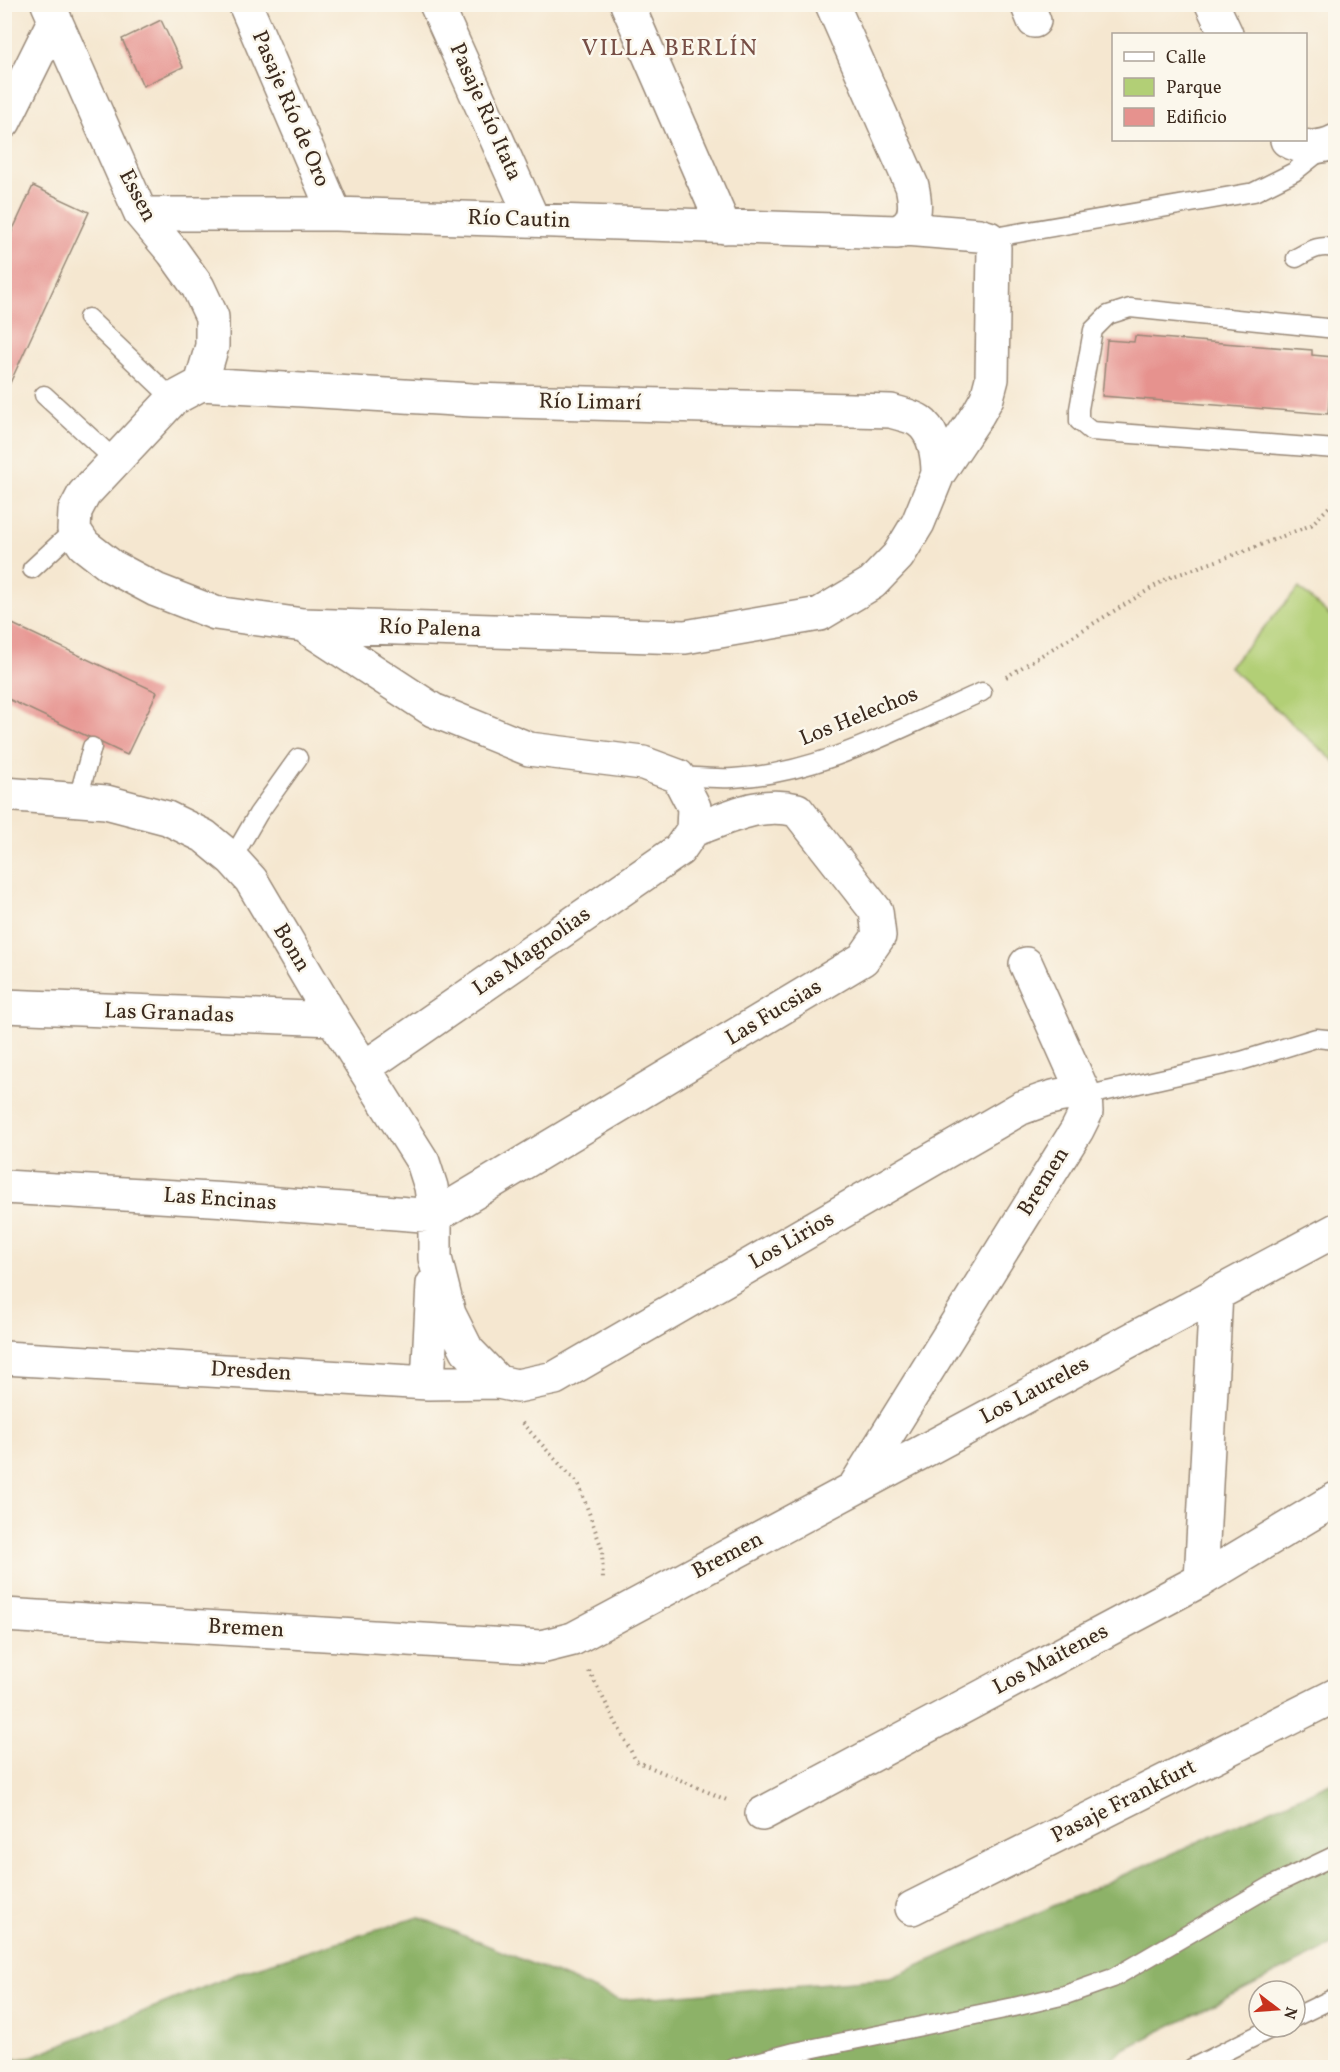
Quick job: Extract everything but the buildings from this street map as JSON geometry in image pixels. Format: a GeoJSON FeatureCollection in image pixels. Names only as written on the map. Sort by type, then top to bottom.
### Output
{"type":"FeatureCollection","features":[{"type":"Feature","properties":{"kind":"street","name":"Pasaje Río de Oro"},"geometry":{"type":"LineString","coordinates":[[245,4],[336,214]]}},
{"type":"Feature","properties":{"kind":"street","name":"Pasaje Río Itata"},"geometry":{"type":"LineString","coordinates":[[436,4],[533,220]]}},
{"type":"Feature","properties":{"kind":"street"},"geometry":{"type":"LineString","coordinates":[[627,4],[724,227]]}},
{"type":"Feature","properties":{"kind":"street"},"geometry":{"type":"LineString","coordinates":[[831,4],[912,186],[916,207],[910,223],[901,231]]}},
{"type":"Feature","properties":{"kind":"street"},"geometry":{"type":"LineString","coordinates":[[1212,4],[1226,33]]}},
{"type":"Feature","properties":{"kind":"street"},"geometry":{"type":"LineString","coordinates":[[4,122],[52,12]]}},
{"type":"Feature","properties":{"kind":"street","name":"Essen"},"geometry":{"type":"LineString","coordinates":[[52,12],[141,214],[174,252],[198,287],[212,317],[212,346],[187,391]]}},
{"type":"Feature","properties":{"kind":"street"},"geometry":{"type":"LineString","coordinates":[[1289,141],[1295,145],[1330,144]]}},
{"type":"Feature","properties":{"kind":"street","name":"Río Cautin"},"geometry":{"type":"LineString","coordinates":[[141,214],[336,214],[901,231],[979,235],[988,238]]}},
{"type":"Feature","properties":{"kind":"street","name":"Río Palena"},"geometry":{"type":"LineString","coordinates":[[74,530],[84,545],[111,566],[156,590],[215,613],[303,625],[684,637],[820,614],[872,583],[898,556],[918,523],[938,474],[987,398],[992,380],[994,247],[988,238]]}},
{"type":"Feature","properties":{"kind":"street"},"geometry":{"type":"LineString","coordinates":[[74,530],[75,511],[84,494],[115,460],[187,391]]}},
{"type":"Feature","properties":{"kind":"street","name":"Río Limarí"},"geometry":{"type":"LineString","coordinates":[[187,391],[891,411],[919,421],[931,436],[938,460],[938,474]]}},
{"type":"Feature","properties":{"kind":"street"},"geometry":{"type":"LineString","coordinates":[[303,625],[433,710],[529,748],[643,763],[678,776],[694,807],[693,830]]}},
{"type":"Feature","properties":{"kind":"street","name":"Bonn"},"geometry":{"type":"LineString","coordinates":[[4,794],[106,802],[167,818],[204,836],[232,858],[251,880],[333,1019],[423,1162],[431,1186],[435,1216],[428,1383]]}},
{"type":"Feature","properties":{"kind":"street","name":"Las Fucsias"},"geometry":{"type":"LineString","coordinates":[[435,1216],[863,959],[879,936],[876,911],[797,810],[781,806],[762,806],[693,830]]}},
{"type":"Feature","properties":{"kind":"street","name":"Las Magnolias"},"geometry":{"type":"LineString","coordinates":[[364,1068],[679,850],[693,830]]}},
{"type":"Feature","properties":{"kind":"street"},"geometry":{"type":"LineString","coordinates":[[1026,964],[1085,1096]]}},
{"type":"Feature","properties":{"kind":"street","name":"Las Granadas"},"geometry":{"type":"LineString","coordinates":[[4,1006],[333,1019]]}},
{"type":"Feature","properties":{"kind":"street","name":"Los Lirios"},"geometry":{"type":"LineString","coordinates":[[498,1382],[517,1386],[555,1378],[1021,1108],[1070,1093],[1085,1096]]}},
{"type":"Feature","properties":{"kind":"street","name":"Bremen"},"geometry":{"type":"LineString","coordinates":[[4,1615],[541,1647],[573,1639],[853,1490],[1077,1130],[1086,1112],[1085,1096]]}},
{"type":"Feature","properties":{"kind":"street","name":"Las Encinas"},"geometry":{"type":"LineString","coordinates":[[4,1187],[228,1200],[435,1216]]}},
{"type":"Feature","properties":{"kind":"street","name":"Los Laureles"},"geometry":{"type":"LineString","coordinates":[[853,1490],[1335,1230]]}},
{"type":"Feature","properties":{"kind":"street","name":"Bonn"},"geometry":{"type":"LineString","coordinates":[[435,1258],[449,1314],[466,1350],[498,1382]]}},
{"type":"Feature","properties":{"kind":"street"},"geometry":{"type":"LineString","coordinates":[[1201,1580],[1216,1293]]}},
{"type":"Feature","properties":{"kind":"street","name":"Dresden"},"geometry":{"type":"LineString","coordinates":[[4,1358],[428,1383],[498,1382]]}},
{"type":"Feature","properties":{"kind":"street","name":"Los Maitenes"},"geometry":{"type":"LineString","coordinates":[[762,1814],[1201,1580],[1335,1499]]}},
{"type":"Feature","properties":{"kind":"street","name":"Pasaje Frankfurt"},"geometry":{"type":"LineString","coordinates":[[912,1908],[1335,1695]]}},
{"type":"Feature","properties":{"kind":"lane"},"geometry":{"type":"LineString","coordinates":[[988,238],[1254,192],[1294,172],[1330,144]]}},
{"type":"Feature","properties":{"kind":"lane"},"geometry":{"type":"LineString","coordinates":[[1296,258],[1315,247],[1335,249]]}},
{"type":"Feature","properties":{"kind":"lane"},"geometry":{"type":"LineString","coordinates":[[1335,329],[1130,308],[1108,315],[1093,330],[1079,409],[1079,421],[1091,431],[1335,449]]}},
{"type":"Feature","properties":{"kind":"lane"},"geometry":{"type":"LineString","coordinates":[[88,318],[187,391]]}},
{"type":"Feature","properties":{"kind":"lane"},"geometry":{"type":"LineString","coordinates":[[44,394],[115,460]]}},
{"type":"Feature","properties":{"kind":"lane"},"geometry":{"type":"LineString","coordinates":[[32,569],[74,530]]}},
{"type":"Feature","properties":{"kind":"lane","name":"Los Helechos"},"geometry":{"type":"LineString","coordinates":[[678,776],[732,778],[762,775],[830,759],[982,692]]}},
{"type":"Feature","properties":{"kind":"lane"},"geometry":{"type":"LineString","coordinates":[[78,799],[92,747]]}},
{"type":"Feature","properties":{"kind":"lane"},"geometry":{"type":"LineString","coordinates":[[232,858],[258,814],[298,759]]}},
{"type":"Feature","properties":{"kind":"lane"},"geometry":{"type":"LineString","coordinates":[[1085,1096],[1240,1061],[1316,1038],[1335,1040]]}},
{"type":"Feature","properties":{"kind":"lane"},"geometry":{"type":"LineString","coordinates":[[734,2067],[1065,1995],[1113,1978],[1271,1886],[1335,1856]]}},
{"type":"Feature","properties":{"kind":"lane"},"geometry":{"type":"LineString","coordinates":[[1307,2011],[1335,1997]]}},
{"type":"Feature","properties":{"kind":"lane"},"geometry":{"type":"LineString","coordinates":[[1192,2067],[1249,2039]]}},
{"type":"Feature","properties":{"kind":"path"},"geometry":{"type":"LineString","coordinates":[[982,692],[1168,578],[1311,525],[1335,500]]}},
{"type":"Feature","properties":{"kind":"path"},"geometry":{"type":"LineString","coordinates":[[498,1382],[518,1418],[579,1485],[602,1549],[603,1621]]}},
{"type":"Feature","properties":{"kind":"path"},"geometry":{"type":"LineString","coordinates":[[573,1639],[636,1761],[762,1814]]}},
{"type":"Feature","properties":{"kind":"green space"},"geometry":{"type":"Polygon","coordinates":[[[1299,588],[1335,620],[1335,762],[1229,667],[1299,588]]]}},
{"type":"Feature","properties":{"kind":"green space"},"geometry":{"type":"Polygon","coordinates":[[[1335,1781],[1335,1944],[1265,1979],[1247,1979],[1247,1988],[1124,2049],[1102,2067],[5,2068],[5,2060],[28,2058],[244,1971],[419,1917],[619,2000],[891,1978],[1335,1781]]]}},
{"type":"Feature","properties":{"kind":"district","name":"VILLA BERLÍN"},"geometry":{"type":"Point","coordinates":[670,49]}}]}
